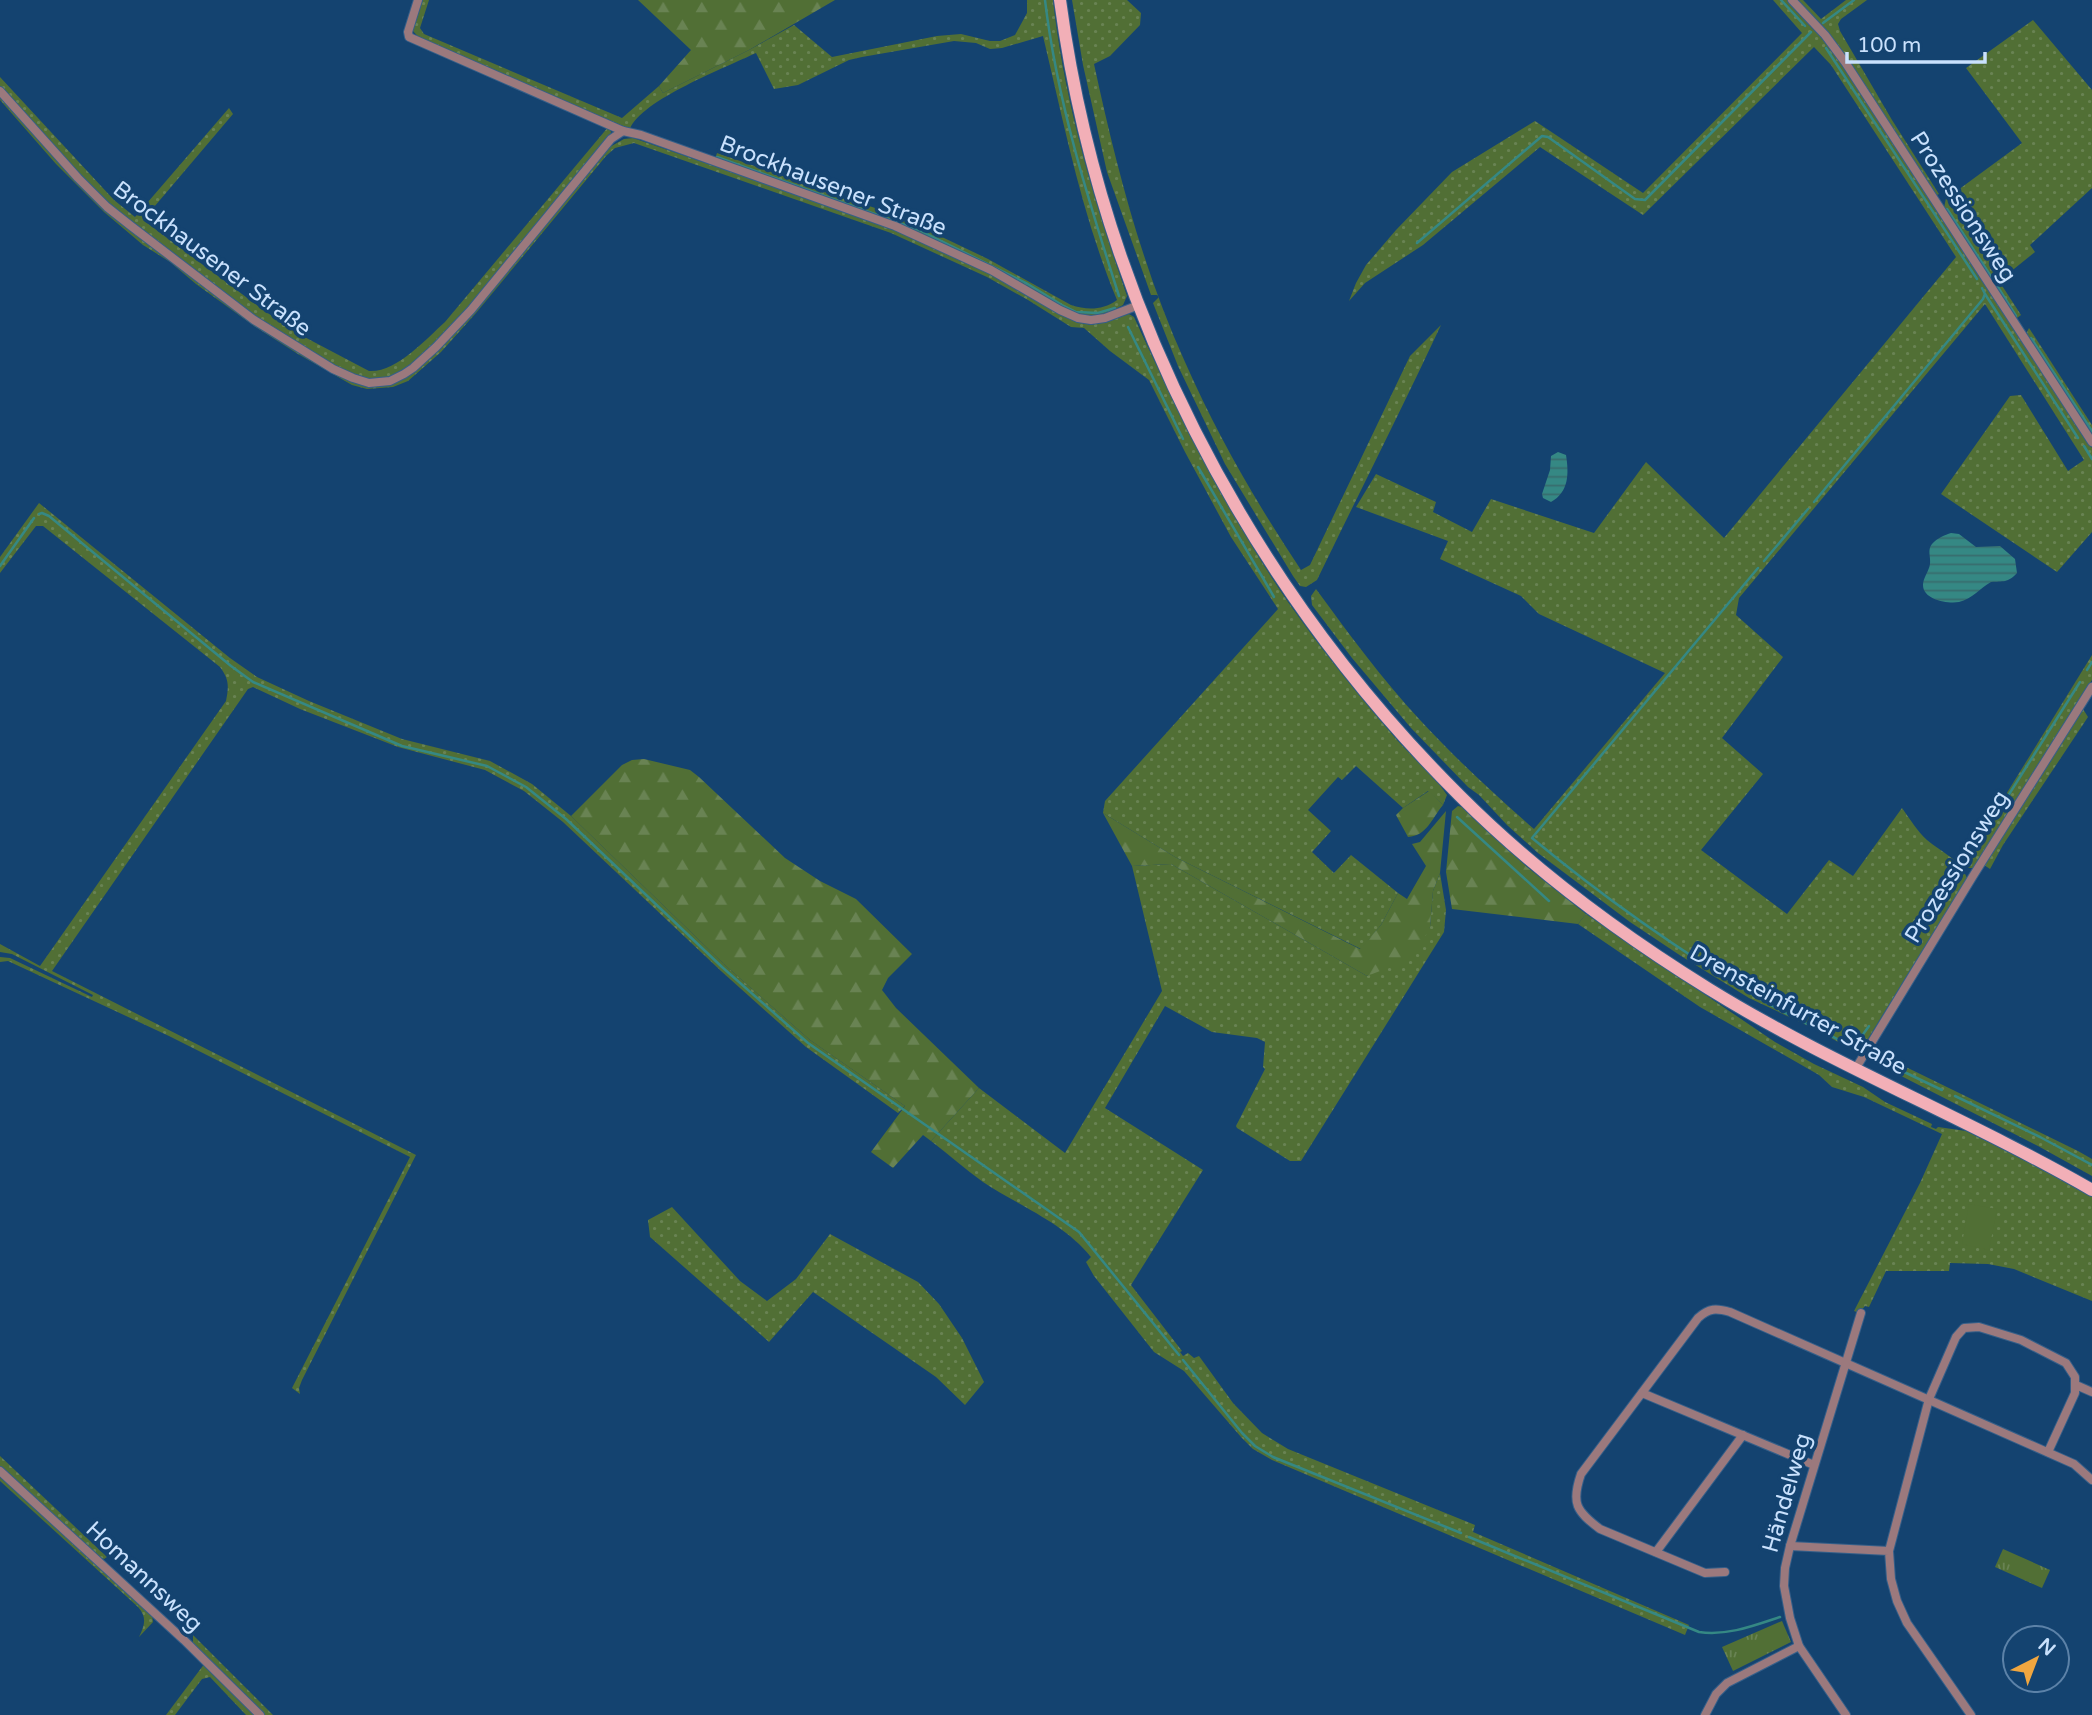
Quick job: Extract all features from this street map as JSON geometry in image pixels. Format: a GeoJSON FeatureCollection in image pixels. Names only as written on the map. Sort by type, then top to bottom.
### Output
{"type":"FeatureCollection","features":[{"type":"Feature","properties":{"kind":"main road","name":"Drensteinfurter Straße"},"geometry":{"type":"LineString","coordinates":[[1060,0],[1096,176],[1139,305],[1166,371],[1215,470],[1252,534],[1296,601],[1327,645],[1421,755],[1513,845],[1623,932],[1743,1009],[2092,1190]]}},
{"type":"Feature","properties":{"kind":"street","name":"Brockhausener Straße"},"geometry":{"type":"LineString","coordinates":[[418,0],[408,32],[409,37],[623,131],[641,135],[895,226],[991,270],[1078,318],[1105,318],[1139,305]]}},
{"type":"Feature","properties":{"kind":"street","name":"Prozessionsweg"},"geometry":{"type":"LineString","coordinates":[[1792,0],[1825,35],[1845,62],[2092,442]]}},
{"type":"Feature","properties":{"kind":"street","name":"Brockhausener Straße"},"geometry":{"type":"LineString","coordinates":[[0,91],[78,177],[123,220],[254,320],[333,369],[369,383],[390,381],[404,374],[436,347],[471,310],[611,139],[623,131]]}},
{"type":"Feature","properties":{"kind":"street","name":"Prozessionsweg"},"geometry":{"type":"LineString","coordinates":[[1856,1068],[2092,687]]}},
{"type":"Feature","properties":{"kind":"street"},"geometry":{"type":"LineString","coordinates":[[1725,1572],[1705,1573],[1600,1529],[1578,1508],[1574,1493],[1581,1474],[1698,1318],[1707,1310],[1718,1308],[1730,1312],[2048,1451],[2074,1464],[2092,1480]]}},
{"type":"Feature","properties":{"kind":"street","name":"Händelweg"},"geometry":{"type":"LineString","coordinates":[[1846,1715],[1799,1646],[1784,1586],[1790,1546],[1861,1313]]}},
{"type":"Feature","properties":{"kind":"street"},"geometry":{"type":"LineString","coordinates":[[1971,1715],[1907,1623],[1891,1579],[1889,1551],[1929,1399],[1956,1337],[1964,1328],[1979,1327],[2021,1340],[2066,1363],[2075,1377],[2075,1393],[2048,1451]]}},
{"type":"Feature","properties":{"kind":"street"},"geometry":{"type":"LineString","coordinates":[[2076,1385],[2092,1392]]}},
{"type":"Feature","properties":{"kind":"street"},"geometry":{"type":"LineString","coordinates":[[1642,1393],[1814,1465]]}},
{"type":"Feature","properties":{"kind":"street"},"geometry":{"type":"LineString","coordinates":[[1656,1552],[1743,1436]]}},
{"type":"Feature","properties":{"kind":"street","name":"Homannsweg"},"geometry":{"type":"LineString","coordinates":[[0,1471],[170,1626],[260,1715]]}},
{"type":"Feature","properties":{"kind":"street"},"geometry":{"type":"LineString","coordinates":[[1790,1546],[1889,1551]]}},
{"type":"Feature","properties":{"kind":"street"},"geometry":{"type":"LineString","coordinates":[[1704,1715],[1716,1694],[1727,1683],[1799,1646]]}},
{"type":"Feature","properties":{"kind":"green space"},"geometry":{"type":"Polygon","coordinates":[[[421,0],[429,0],[420,28],[424,34],[622,118],[659,86],[663,93],[794,25],[832,57],[937,36],[961,34],[1000,41],[1015,35],[1027,13],[1027,0],[1053,0],[1065,76],[1082,150],[1127,296],[1123,305],[1104,315],[1080,315],[1062,308],[992,268],[715,159],[717,153],[898,216],[988,259],[1071,305],[1088,309],[1106,306],[1117,300],[1084,203],[1043,36],[1002,48],[990,49],[976,43],[954,41],[862,57],[849,60],[798,85],[774,89],[756,53],[667,96],[637,118],[630,129],[421,40],[413,31],[413,23],[421,0]]]}},
{"type":"Feature","properties":{"kind":"green space"},"geometry":{"type":"Polygon","coordinates":[[[638,0],[835,0],[749,50],[663,93],[659,86],[691,50],[638,0]]]}},
{"type":"Feature","properties":{"kind":"green space"},"geometry":{"type":"Polygon","coordinates":[[[1072,0],[1127,0],[1141,13],[1140,25],[1110,56],[1094,64],[1121,178],[1158,296],[1151,295],[1107,172],[1083,65],[1072,0]]]}},
{"type":"Feature","properties":{"kind":"green space"},"geometry":{"type":"Polygon","coordinates":[[[1773,0],[1788,0],[1844,64],[2092,448],[2092,532],[2057,572],[1941,494],[2010,396],[2021,395],[2068,471],[2084,460],[1985,304],[1739,598],[1736,615],[1783,657],[1722,738],[1763,774],[1701,850],[1787,914],[1829,860],[1853,876],[1902,808],[1923,836],[1955,861],[1967,878],[1857,1053],[1819,1031],[1749,998],[1681,956],[1630,922],[1538,853],[1411,728],[1352,658],[1312,605],[1311,596],[1316,589],[1379,672],[1420,720],[1447,749],[1534,829],[1665,673],[1539,614],[1521,596],[1440,559],[1448,541],[1356,507],[1376,474],[1436,502],[1433,512],[1472,532],[1491,499],[1594,533],[1646,462],[1724,538],[1956,257],[1831,65],[1814,47],[1643,215],[1540,147],[1423,245],[1365,283],[1349,301],[1366,265],[1452,172],[1535,121],[1643,193],[1802,33],[1773,0]]]}},
{"type":"Feature","properties":{"kind":"green space"},"geometry":{"type":"Polygon","coordinates":[[[1796,0],[1803,0],[1821,19],[1846,0],[1867,0],[1841,19],[1838,24],[1840,31],[1939,194],[1934,194],[1888,123],[1796,0]]]}},
{"type":"Feature","properties":{"kind":"green space"},"geometry":{"type":"Polygon","coordinates":[[[2033,20],[2092,90],[2092,188],[2030,245],[2035,252],[1999,281],[2021,315],[2017,318],[1944,208],[1946,198],[1950,203],[1961,196],[1958,190],[2022,143],[1966,68],[2033,20]]]}},
{"type":"Feature","properties":{"kind":"green space"},"geometry":{"type":"Polygon","coordinates":[[[0,77],[114,200],[135,217],[229,108],[233,114],[143,220],[295,332],[369,371],[390,367],[400,361],[445,322],[609,126],[611,132],[610,137],[469,308],[434,345],[412,365],[388,378],[371,380],[336,367],[256,318],[109,206],[0,87],[0,77]]]}},
{"type":"Feature","properties":{"kind":"green space"},"geometry":{"type":"Polygon","coordinates":[[[0,95],[91,195],[253,321],[367,386],[391,384],[415,371],[608,148],[624,139],[633,138],[893,228],[988,272],[1076,321],[1091,325],[1129,314],[1134,317],[1205,463],[1288,602],[1397,740],[1447,795],[1443,805],[1428,791],[1403,808],[1356,766],[1342,780],[1338,777],[1308,810],[1331,831],[1312,852],[1334,873],[1351,855],[1398,893],[1381,925],[1361,949],[1175,857],[1103,813],[1105,801],[1278,609],[1231,537],[1149,380],[1084,328],[1071,327],[987,277],[891,233],[634,143],[615,148],[606,156],[441,352],[408,381],[393,387],[367,389],[352,385],[254,326],[170,262],[143,245],[104,212],[56,164],[0,100],[0,95]]]}},
{"type":"Feature","properties":{"kind":"green space"},"geometry":{"type":"Polygon","coordinates":[[[1159,297],[1197,389],[1224,442],[1301,570],[1310,565],[1410,356],[1441,325],[1317,580],[1306,587],[1300,586],[1293,576],[1225,464],[1178,366],[1153,303],[1159,297]]]}},
{"type":"Feature","properties":{"kind":"green space"},"geometry":{"type":"Polygon","coordinates":[[[2029,328],[2092,425],[2092,437],[2028,336],[2029,328]]]}},
{"type":"Feature","properties":{"kind":"green space"},"geometry":{"type":"Polygon","coordinates":[[[39,503],[257,677],[402,739],[490,761],[532,784],[571,816],[726,966],[810,1040],[905,1106],[898,1113],[806,1047],[563,822],[524,791],[485,770],[398,747],[300,709],[253,687],[248,689],[52,971],[416,1155],[302,1380],[300,1394],[292,1388],[410,1157],[169,1036],[8,961],[0,962],[0,957],[10,958],[92,997],[93,995],[12,954],[0,952],[0,944],[40,966],[226,701],[228,691],[227,679],[220,667],[43,526],[36,526],[0,573],[0,557],[39,503]]]}},
{"type":"Feature","properties":{"kind":"green space"},"geometry":{"type":"Polygon","coordinates":[[[2092,655],[2092,680],[1974,868],[1968,868],[1963,864],[2092,655]]]}},
{"type":"Feature","properties":{"kind":"green space"},"geometry":{"type":"Polygon","coordinates":[[[2083,709],[2088,717],[1990,869],[1984,865],[2083,709]]]}},
{"type":"Feature","properties":{"kind":"green space"},"geometry":{"type":"Polygon","coordinates":[[[644,759],[690,770],[785,858],[820,881],[856,899],[912,954],[888,978],[882,990],[896,1008],[979,1088],[931,1141],[923,1135],[893,1168],[871,1152],[905,1106],[810,1040],[726,966],[571,816],[622,765],[632,760],[644,759]]]}},
{"type":"Feature","properties":{"kind":"green space"},"geometry":{"type":"Polygon","coordinates":[[[1429,791],[1443,805],[1425,830],[1408,837],[1396,815],[1429,791]]]}},
{"type":"Feature","properties":{"kind":"green space"},"geometry":{"type":"Polygon","coordinates":[[[1458,806],[1527,867],[1586,914],[1578,924],[1452,909],[1446,872],[1452,811],[1458,806]]]}},
{"type":"Feature","properties":{"kind":"green space"},"geometry":{"type":"Polygon","coordinates":[[[1446,811],[1440,873],[1433,891],[1430,927],[1414,958],[1367,976],[1171,864],[1132,866],[1103,813],[1175,857],[1360,949],[1381,925],[1398,893],[1407,899],[1426,866],[1412,844],[1420,842],[1446,811]]]}},
{"type":"Feature","properties":{"kind":"green space"},"geometry":{"type":"Polygon","coordinates":[[[1171,864],[1367,976],[1430,927],[1433,891],[1440,873],[1446,910],[1444,932],[1301,1161],[1290,1161],[1236,1126],[1265,1069],[1265,1042],[1257,1038],[1212,1032],[1165,1006],[1105,1108],[1203,1170],[1131,1285],[1182,1351],[1180,1352],[1183,1356],[1188,1353],[1194,1358],[1199,1356],[1233,1403],[1262,1433],[1288,1449],[1475,1525],[1473,1532],[1689,1625],[1685,1635],[1272,1460],[1253,1449],[1184,1371],[1154,1352],[1094,1276],[1086,1262],[1091,1257],[1080,1245],[1054,1224],[983,1182],[931,1141],[979,1088],[1065,1153],[1162,991],[1132,866],[1171,864]]]}},
{"type":"Feature","properties":{"kind":"green space"},"geometry":{"type":"Polygon","coordinates":[[[1586,914],[1775,1042],[1814,1064],[1932,1124],[1931,1127],[1966,1131],[2092,1196],[2092,1301],[2014,1269],[1988,1264],[1950,1263],[1949,1271],[1886,1271],[1869,1307],[1865,1306],[1859,1313],[1854,1311],[1920,1183],[1942,1134],[1864,1097],[1832,1087],[1819,1075],[1700,1007],[1578,924],[1586,914]]]}},
{"type":"Feature","properties":{"kind":"green space"},"geometry":{"type":"Polygon","coordinates":[[[1871,1050],[2078,1151],[2092,1159],[2092,1176],[1868,1059],[1871,1050]]]}},
{"type":"Feature","properties":{"kind":"green space"},"geometry":{"type":"Polygon","coordinates":[[[1969,1204],[1997,1209],[1989,1250],[1962,1244],[1969,1204]]]}},
{"type":"Feature","properties":{"kind":"green space"},"geometry":{"type":"Polygon","coordinates":[[[672,1207],[740,1281],[767,1301],[796,1279],[830,1234],[918,1282],[939,1304],[962,1338],[984,1382],[965,1405],[936,1377],[813,1292],[769,1342],[650,1237],[648,1220],[672,1207]]]}},
{"type":"Feature","properties":{"kind":"green space"},"geometry":{"type":"Polygon","coordinates":[[[0,1456],[107,1557],[99,1557],[0,1467],[0,1456]]]}},
{"type":"Feature","properties":{"kind":"green space"},"geometry":{"type":"Polygon","coordinates":[[[0,1474],[152,1615],[153,1622],[139,1637],[144,1621],[138,1607],[0,1481],[0,1474]]]}},
{"type":"Feature","properties":{"kind":"green space"},"geometry":{"type":"Polygon","coordinates":[[[2003,1549],[2050,1570],[2042,1588],[1995,1567],[2003,1549]]]}},
{"type":"Feature","properties":{"kind":"green space"},"geometry":{"type":"Polygon","coordinates":[[[1782,1621],[1791,1642],[1733,1671],[1722,1647],[1782,1621]]]}},
{"type":"Feature","properties":{"kind":"green space"},"geometry":{"type":"Polygon","coordinates":[[[193,1635],[273,1715],[264,1715],[193,1644],[193,1635]]]}},
{"type":"Feature","properties":{"kind":"green space"},"geometry":{"type":"Polygon","coordinates":[[[205,1663],[256,1715],[246,1715],[210,1677],[202,1679],[175,1715],[166,1715],[205,1663]]]}},
{"type":"Feature","properties":{"kind":"shaded area"},"geometry":{"type":"Polygon","coordinates":[[[1558,452],[1566,455],[1567,476],[1561,493],[1551,502],[1543,498],[1542,494],[1550,470],[1551,456],[1558,452]]]}},
{"type":"Feature","properties":{"kind":"shaded area"},"geometry":{"type":"Polygon","coordinates":[[[1951,533],[1959,534],[1976,547],[2000,546],[2015,559],[2017,573],[2008,580],[1991,582],[1959,602],[1931,597],[1923,585],[1930,564],[1930,549],[1936,540],[1951,533]]]}},
{"type":"Feature","properties":{"kind":"waterway"},"geometry":{"type":"LineString","coordinates":[[1045,0],[1066,112],[1085,186],[1119,296]]}},
{"type":"Feature","properties":{"kind":"waterway"},"geometry":{"type":"LineString","coordinates":[[1781,0],[1805,26]]}},
{"type":"Feature","properties":{"kind":"waterway"},"geometry":{"type":"LineString","coordinates":[[1823,23],[1854,0]]}},
{"type":"Feature","properties":{"kind":"waterway"},"geometry":{"type":"LineString","coordinates":[[1417,243],[1542,136],[1548,137],[1635,199],[1645,200],[1811,32]]}},
{"type":"Feature","properties":{"kind":"waterway"},"geometry":{"type":"LineString","coordinates":[[1826,48],[1977,279]]}},
{"type":"Feature","properties":{"kind":"waterway"},"geometry":{"type":"LineString","coordinates":[[717,157],[919,230],[1026,283],[1076,312],[1098,313],[1115,308]]}},
{"type":"Feature","properties":{"kind":"waterway"},"geometry":{"type":"LineString","coordinates":[[1947,209],[1992,278]]}},
{"type":"Feature","properties":{"kind":"waterway"},"geometry":{"type":"LineString","coordinates":[[1996,284],[2016,316]]}},
{"type":"Feature","properties":{"kind":"waterway"},"geometry":{"type":"LineString","coordinates":[[1814,502],[1983,299],[1985,294],[1982,288]]}},
{"type":"Feature","properties":{"kind":"waterway"},"geometry":{"type":"LineString","coordinates":[[1985,294],[2078,438]]}},
{"type":"Feature","properties":{"kind":"waterway"},"geometry":{"type":"LineString","coordinates":[[1128,327],[1183,439]]}},
{"type":"Feature","properties":{"kind":"waterway"},"geometry":{"type":"LineString","coordinates":[[2031,338],[2092,431]]}},
{"type":"Feature","properties":{"kind":"waterway"},"geometry":{"type":"LineString","coordinates":[[2084,446],[2092,459]]}},
{"type":"Feature","properties":{"kind":"waterway"},"geometry":{"type":"LineString","coordinates":[[1198,467],[1274,597]]}},
{"type":"Feature","properties":{"kind":"waterway"},"geometry":{"type":"LineString","coordinates":[[1764,561],[1808,509]]}},
{"type":"Feature","properties":{"kind":"waterway"},"geometry":{"type":"LineString","coordinates":[[39,514],[49,516],[253,682],[402,746],[487,766],[526,787],[566,819],[722,967],[808,1043],[1079,1232],[1179,1355]]}},
{"type":"Feature","properties":{"kind":"waterway"},"geometry":{"type":"LineString","coordinates":[[0,566],[34,518]]}},
{"type":"Feature","properties":{"kind":"waterway"},"geometry":{"type":"LineString","coordinates":[[1758,568],[1532,838],[1643,923],[1771,1005],[1854,1047],[1869,1026]]}},
{"type":"Feature","properties":{"kind":"waterway"},"geometry":{"type":"LineString","coordinates":[[2087,670],[2092,662]]}},
{"type":"Feature","properties":{"kind":"waterway"},"geometry":{"type":"LineString","coordinates":[[1977,845],[2080,682]]}},
{"type":"Feature","properties":{"kind":"waterway"},"geometry":{"type":"LineString","coordinates":[[1457,817],[1549,901]]}},
{"type":"Feature","properties":{"kind":"waterway"},"geometry":{"type":"LineString","coordinates":[[1881,1061],[1942,1090]]}},
{"type":"Feature","properties":{"kind":"waterway"},"geometry":{"type":"LineString","coordinates":[[1955,1096],[2092,1165]]}},
{"type":"Feature","properties":{"kind":"waterway"},"geometry":{"type":"LineString","coordinates":[[1183,1360],[1255,1446],[1273,1457],[1461,1533]]}},
{"type":"Feature","properties":{"kind":"waterway"},"geometry":{"type":"LineString","coordinates":[[1469,1537],[1699,1632],[1730,1631],[1780,1617]]}}]}
